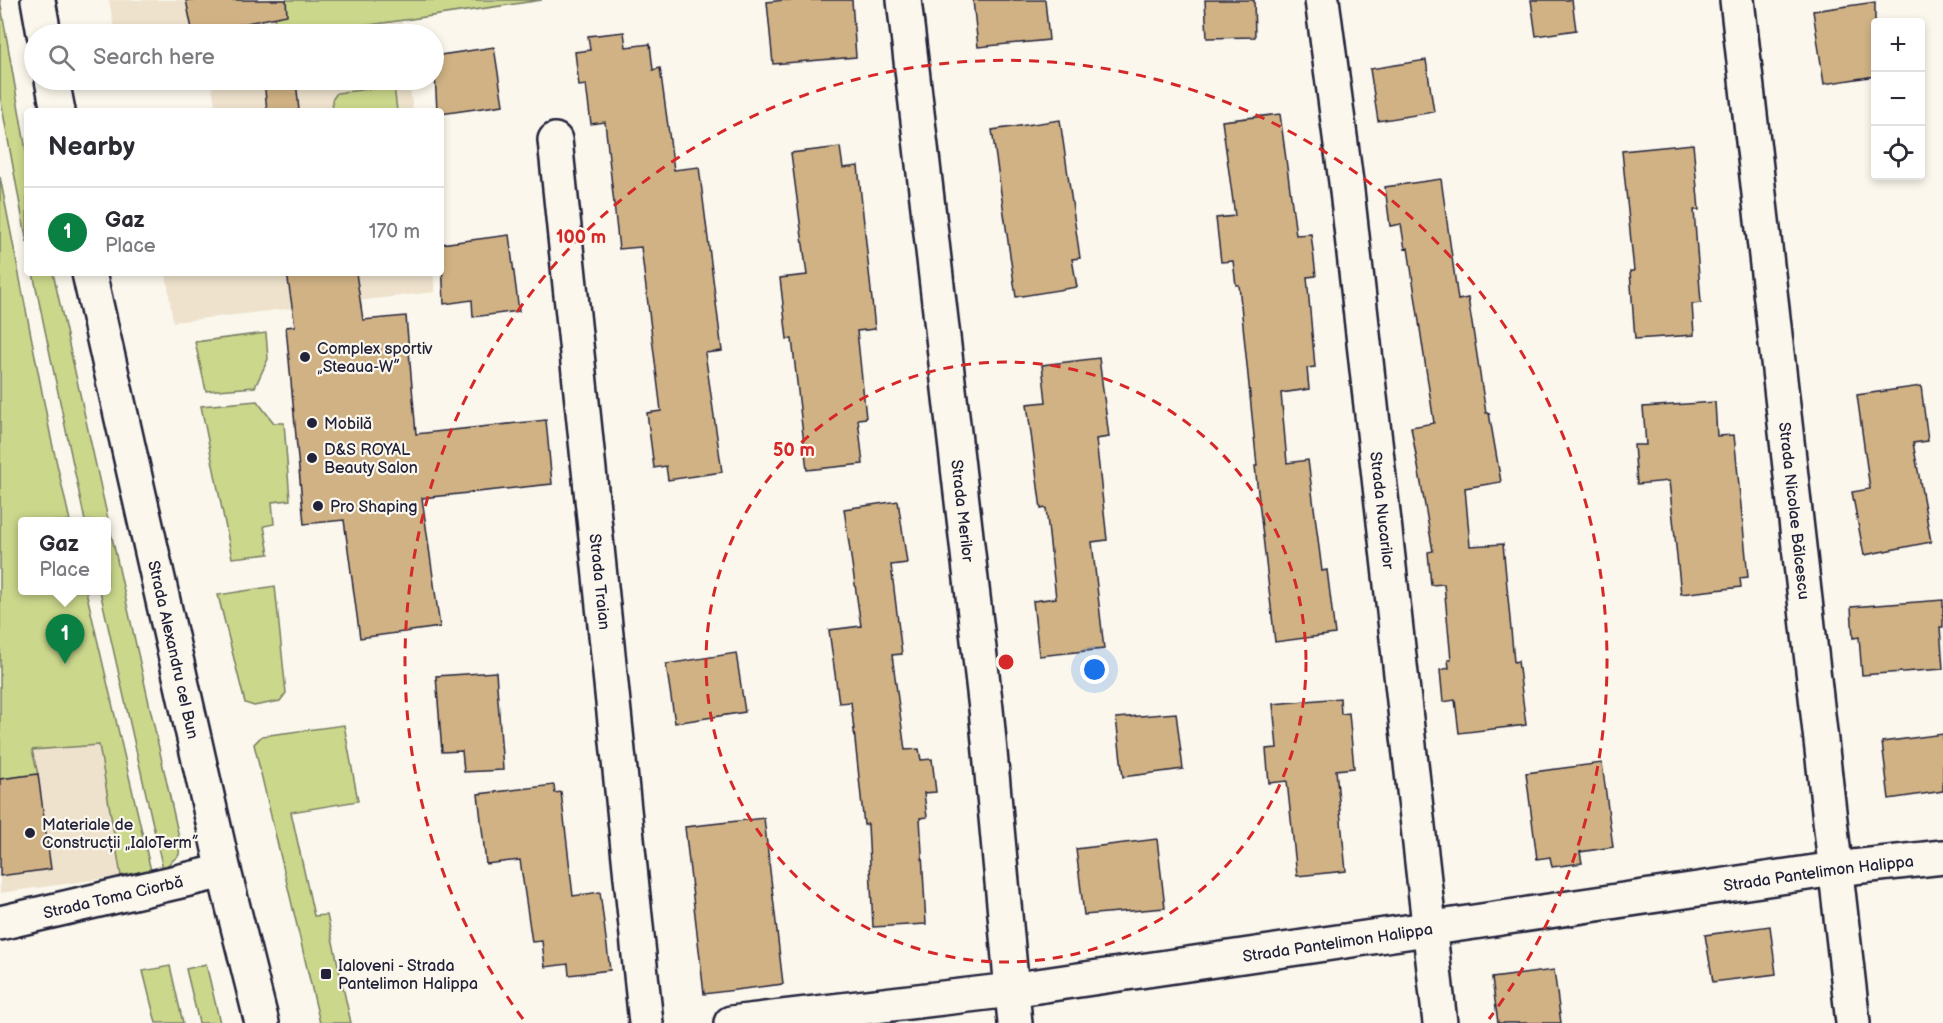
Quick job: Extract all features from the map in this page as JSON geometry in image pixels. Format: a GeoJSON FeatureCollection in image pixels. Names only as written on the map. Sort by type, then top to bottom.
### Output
{"type":"FeatureCollection","features":[{"type":"Feature","properties":{"kind":"street"},"geometry":{"type":"LineString","coordinates":[[38,0],[42,24]]}},
{"type":"Feature","properties":{"kind":"street","name":"Strada Merilor"},"geometry":{"type":"LineString","coordinates":[[904,0],[986,708],[1015,1023]]}},
{"type":"Feature","properties":{"kind":"street","name":"Strada Nucarilor"},"geometry":{"type":"LineString","coordinates":[[1322,0],[1346,182],[1440,1023]]}},
{"type":"Feature","properties":{"kind":"street","name":"Strada Nicolae Bălcescu"},"geometry":{"type":"LineString","coordinates":[[1737,0],[1853,1023]]}},
{"type":"Feature","properties":{"kind":"street"},"geometry":{"type":"LineString","coordinates":[[54,90],[57,108]]}},
{"type":"Feature","properties":{"kind":"street","name":"Strada Traian"},"geometry":{"type":"LineString","coordinates":[[555,140],[646,1023]]}},
{"type":"Feature","properties":{"kind":"street","name":"Strada Alexandru cel Bun"},"geometry":{"type":"LineString","coordinates":[[90,276],[224,871],[262,1023]]}},
{"type":"Feature","properties":{"kind":"street","name":"Strada Pantelimon Halippa"},"geometry":{"type":"LineString","coordinates":[[731,1023],[1011,990],[1835,869],[1943,857]]}},
{"type":"Feature","properties":{"kind":"street","name":"Strada Toma Ciorbă"},"geometry":{"type":"LineString","coordinates":[[0,923],[224,871]]}},
{"type":"Feature","properties":{"kind":"shaded area"},"geometry":{"type":"Polygon","coordinates":[[[109,0],[270,0],[276,24],[113,24],[109,0]]]}},
{"type":"Feature","properties":{"kind":"shaded area"},"geometry":{"type":"Polygon","coordinates":[[[213,90],[410,90],[413,108],[216,108],[213,90]]]}},
{"type":"Feature","properties":{"kind":"shaded area"},"geometry":{"type":"Polygon","coordinates":[[[166,276],[433,276],[435,292],[173,322],[166,276]]]}},
{"type":"Feature","properties":{"kind":"shaded area"},"geometry":{"type":"Polygon","coordinates":[[[0,542],[32,750],[99,745],[121,876],[0,893],[0,542]]]}},
{"type":"Feature","properties":{"kind":"green space"},"geometry":{"type":"Polygon","coordinates":[[[0,0],[24,139],[24,227],[0,96],[0,0]]]}},
{"type":"Feature","properties":{"kind":"green space"},"geometry":{"type":"Polygon","coordinates":[[[270,0],[542,0],[377,24],[276,24],[270,0]]]}},
{"type":"Feature","properties":{"kind":"green space"},"geometry":{"type":"Polygon","coordinates":[[[394,90],[397,108],[333,108],[332,100],[337,93],[394,90]]]}},
{"type":"Feature","properties":{"kind":"green space"},"geometry":{"type":"Polygon","coordinates":[[[0,177],[51,438],[69,517],[18,517],[18,595],[87,595],[151,871],[121,876],[99,745],[32,750],[38,774],[0,779],[0,177]]]}},
{"type":"Feature","properties":{"kind":"green space"},"geometry":{"type":"Polygon","coordinates":[[[34,276],[54,276],[107,517],[84,517],[34,276]]]}},
{"type":"Feature","properties":{"kind":"green space"},"geometry":{"type":"Polygon","coordinates":[[[266,333],[268,359],[255,387],[206,391],[195,342],[266,333]]]}},
{"type":"Feature","properties":{"kind":"green space"},"geometry":{"type":"Polygon","coordinates":[[[257,401],[274,423],[284,423],[290,500],[272,502],[274,524],[264,526],[269,554],[232,558],[201,406],[257,401]]]}},
{"type":"Feature","properties":{"kind":"green space"},"geometry":{"type":"Polygon","coordinates":[[[111,533],[180,842],[179,855],[163,869],[101,595],[111,595],[111,533]]]}},
{"type":"Feature","properties":{"kind":"green space"},"geometry":{"type":"Polygon","coordinates":[[[275,586],[286,693],[280,701],[254,706],[245,703],[218,595],[275,586]]]}},
{"type":"Feature","properties":{"kind":"green space"},"geometry":{"type":"Polygon","coordinates":[[[344,725],[358,801],[291,812],[314,916],[327,915],[351,1023],[320,1023],[254,744],[262,736],[344,725]]]}},
{"type":"Feature","properties":{"kind":"green space"},"geometry":{"type":"Polygon","coordinates":[[[206,964],[220,1023],[199,1023],[186,969],[206,964]]]}},
{"type":"Feature","properties":{"kind":"green space"},"geometry":{"type":"Polygon","coordinates":[[[170,966],[183,1023],[156,1023],[143,971],[170,966]]]}},
{"type":"Feature","properties":{"kind":"building"},"geometry":{"type":"Polygon","coordinates":[[[186,0],[286,0],[287,15],[242,24],[191,24],[186,0]]]}},
{"type":"Feature","properties":{"kind":"building"},"geometry":{"type":"Polygon","coordinates":[[[852,0],[856,57],[773,64],[767,2],[852,0]]]}},
{"type":"Feature","properties":{"kind":"building"},"geometry":{"type":"Polygon","coordinates":[[[973,0],[1045,0],[1049,40],[978,47],[973,0]]]}},
{"type":"Feature","properties":{"kind":"building"},"geometry":{"type":"Polygon","coordinates":[[[1205,0],[1254,0],[1255,37],[1207,38],[1205,0]]]}},
{"type":"Feature","properties":{"kind":"building"},"geometry":{"type":"Polygon","coordinates":[[[1531,0],[1572,0],[1576,30],[1536,36],[1531,0]]]}},
{"type":"Feature","properties":{"kind":"building"},"geometry":{"type":"Polygon","coordinates":[[[1875,2],[1875,18],[1871,18],[1871,77],[1824,84],[1813,11],[1875,2]]]}},
{"type":"Feature","properties":{"kind":"building"},"geometry":{"type":"Polygon","coordinates":[[[624,32],[626,47],[650,44],[653,70],[660,68],[674,170],[699,167],[722,351],[705,353],[722,472],[668,480],[666,466],[654,468],[647,413],[661,411],[641,247],[619,249],[605,122],[591,124],[586,85],[579,86],[575,52],[590,50],[588,36],[624,32]]]}},
{"type":"Feature","properties":{"kind":"building"},"geometry":{"type":"Polygon","coordinates":[[[494,47],[503,105],[444,114],[444,108],[437,108],[436,90],[444,90],[444,54],[494,47]]]}},
{"type":"Feature","properties":{"kind":"building"},"geometry":{"type":"Polygon","coordinates":[[[1426,60],[1434,112],[1378,121],[1370,69],[1426,60]]]}},
{"type":"Feature","properties":{"kind":"building"},"geometry":{"type":"Polygon","coordinates":[[[265,90],[297,90],[299,108],[267,108],[265,90]]]}},
{"type":"Feature","properties":{"kind":"building"},"geometry":{"type":"Polygon","coordinates":[[[1280,114],[1296,235],[1311,234],[1316,276],[1307,277],[1315,367],[1307,368],[1309,389],[1281,393],[1287,463],[1308,460],[1322,571],[1327,570],[1335,634],[1275,642],[1255,466],[1257,466],[1239,285],[1236,285],[1233,261],[1221,262],[1216,218],[1235,216],[1222,121],[1280,114]]]}},
{"type":"Feature","properties":{"kind":"building"},"geometry":{"type":"Polygon","coordinates":[[[1060,120],[1080,258],[1072,259],[1077,287],[1016,297],[992,130],[1060,120]]]}},
{"type":"Feature","properties":{"kind":"building"},"geometry":{"type":"Polygon","coordinates":[[[1693,144],[1699,210],[1694,210],[1701,303],[1692,304],[1694,335],[1635,339],[1630,271],[1634,271],[1622,151],[1693,144]]]}},
{"type":"Feature","properties":{"kind":"building"},"geometry":{"type":"Polygon","coordinates":[[[840,147],[843,168],[858,166],[875,329],[857,331],[866,418],[858,419],[863,464],[807,470],[792,339],[787,339],[780,278],[807,275],[791,153],[840,147]]]}},
{"type":"Feature","properties":{"kind":"building"},"geometry":{"type":"Polygon","coordinates":[[[1441,179],[1458,300],[1468,298],[1486,413],[1489,413],[1501,482],[1465,488],[1470,546],[1503,544],[1514,662],[1518,661],[1526,725],[1459,733],[1455,700],[1443,702],[1440,670],[1449,668],[1448,660],[1451,660],[1444,584],[1431,585],[1428,552],[1433,551],[1411,427],[1434,423],[1408,248],[1405,249],[1401,224],[1390,226],[1385,187],[1441,179]]]}},
{"type":"Feature","properties":{"kind":"building"},"geometry":{"type":"Polygon","coordinates":[[[509,235],[519,311],[473,317],[472,300],[444,304],[444,244],[509,235]]]}},
{"type":"Feature","properties":{"kind":"building"},"geometry":{"type":"Polygon","coordinates":[[[287,276],[356,276],[363,320],[406,316],[416,434],[546,420],[552,484],[422,498],[440,627],[360,638],[344,520],[304,524],[286,327],[295,326],[287,276]]]}},
{"type":"Feature","properties":{"kind":"building"},"geometry":{"type":"Polygon","coordinates":[[[1099,358],[1109,437],[1096,439],[1107,540],[1092,542],[1104,649],[1039,656],[1033,601],[1056,598],[1046,508],[1041,509],[1027,404],[1046,402],[1042,365],[1099,358]]]}},
{"type":"Feature","properties":{"kind":"building"},"geometry":{"type":"Polygon","coordinates":[[[1921,386],[1928,441],[1913,443],[1931,542],[1864,555],[1852,492],[1870,489],[1857,395],[1921,386]]]}},
{"type":"Feature","properties":{"kind":"building"},"geometry":{"type":"Polygon","coordinates":[[[1715,402],[1717,436],[1734,435],[1748,577],[1740,578],[1741,587],[1681,594],[1669,481],[1637,484],[1634,445],[1646,445],[1643,407],[1715,402]]]}},
{"type":"Feature","properties":{"kind":"building"},"geometry":{"type":"Polygon","coordinates":[[[898,501],[907,563],[891,565],[902,654],[892,655],[905,750],[919,749],[921,760],[932,759],[936,792],[924,793],[927,817],[920,818],[926,924],[873,927],[868,824],[864,825],[851,702],[839,703],[829,630],[861,626],[844,509],[898,501]]]}},
{"type":"Feature","properties":{"kind":"building"},"geometry":{"type":"Polygon","coordinates":[[[1943,600],[1943,627],[1940,627],[1943,669],[1862,675],[1859,637],[1853,638],[1851,607],[1943,600]]]}},
{"type":"Feature","properties":{"kind":"building"},"geometry":{"type":"Polygon","coordinates":[[[736,653],[745,712],[675,723],[666,664],[736,653]]]}},
{"type":"Feature","properties":{"kind":"building"},"geometry":{"type":"Polygon","coordinates":[[[496,672],[503,770],[464,772],[462,751],[442,752],[436,676],[496,672]]]}},
{"type":"Feature","properties":{"kind":"building"},"geometry":{"type":"Polygon","coordinates":[[[1340,698],[1341,714],[1349,713],[1354,768],[1336,770],[1346,871],[1297,876],[1287,781],[1269,783],[1266,749],[1277,748],[1273,704],[1340,698]]]}},
{"type":"Feature","properties":{"kind":"building"},"geometry":{"type":"Polygon","coordinates":[[[1176,713],[1183,769],[1123,777],[1116,718],[1176,713]]]}},
{"type":"Feature","properties":{"kind":"building"},"geometry":{"type":"Polygon","coordinates":[[[1943,734],[1943,791],[1889,799],[1882,742],[1943,734]]]}},
{"type":"Feature","properties":{"kind":"building"},"geometry":{"type":"Polygon","coordinates":[[[1602,763],[1613,847],[1580,852],[1582,863],[1552,867],[1550,857],[1537,859],[1526,773],[1602,763]]]}},
{"type":"Feature","properties":{"kind":"building"},"geometry":{"type":"Polygon","coordinates":[[[38,774],[51,869],[0,876],[0,779],[38,774]]]}},
{"type":"Feature","properties":{"kind":"building"},"geometry":{"type":"Polygon","coordinates":[[[554,785],[555,793],[561,792],[573,896],[600,892],[610,970],[569,975],[568,964],[545,967],[542,941],[532,942],[520,860],[486,864],[478,794],[554,785]]]}},
{"type":"Feature","properties":{"kind":"building"},"geometry":{"type":"Polygon","coordinates":[[[764,818],[783,984],[704,994],[685,827],[764,818]]]}},
{"type":"Feature","properties":{"kind":"building"},"geometry":{"type":"Polygon","coordinates":[[[1157,839],[1165,908],[1084,915],[1076,849],[1157,839]]]}},
{"type":"Feature","properties":{"kind":"building"},"geometry":{"type":"Polygon","coordinates":[[[1770,926],[1776,974],[1713,982],[1705,935],[1770,926]]]}},
{"type":"Feature","properties":{"kind":"building"},"geometry":{"type":"Polygon","coordinates":[[[1554,970],[1561,1023],[1498,1023],[1492,978],[1554,970]]]}},
{"type":"Feature","properties":{"kind":"place","name":"Complex sportiv „Steaua-W”"},"geometry":{"type":"Point","coordinates":[305,357]}},
{"type":"Feature","properties":{"kind":"place","name":"Mobilă"},"geometry":{"type":"Point","coordinates":[312,423]}},
{"type":"Feature","properties":{"kind":"place","name":"D&S ROYAL Beauty Salon"},"geometry":{"type":"Point","coordinates":[312,458]}},
{"type":"Feature","properties":{"kind":"place","name":"Pro Shaping"},"geometry":{"type":"Point","coordinates":[318,506]}},
{"type":"Feature","properties":{"kind":"place","name":"Gaz"},"geometry":{"type":"Point","coordinates":[65,664]}},
{"type":"Feature","properties":{"kind":"place","name":"Materiale de Construcții „IaloTerm”"},"geometry":{"type":"Point","coordinates":[30,833]}},
{"type":"Feature","properties":{"kind":"place","name":"Ialoveni - Strada Pantelimon Halippa"},"geometry":{"type":"Point","coordinates":[326,974]}}]}
